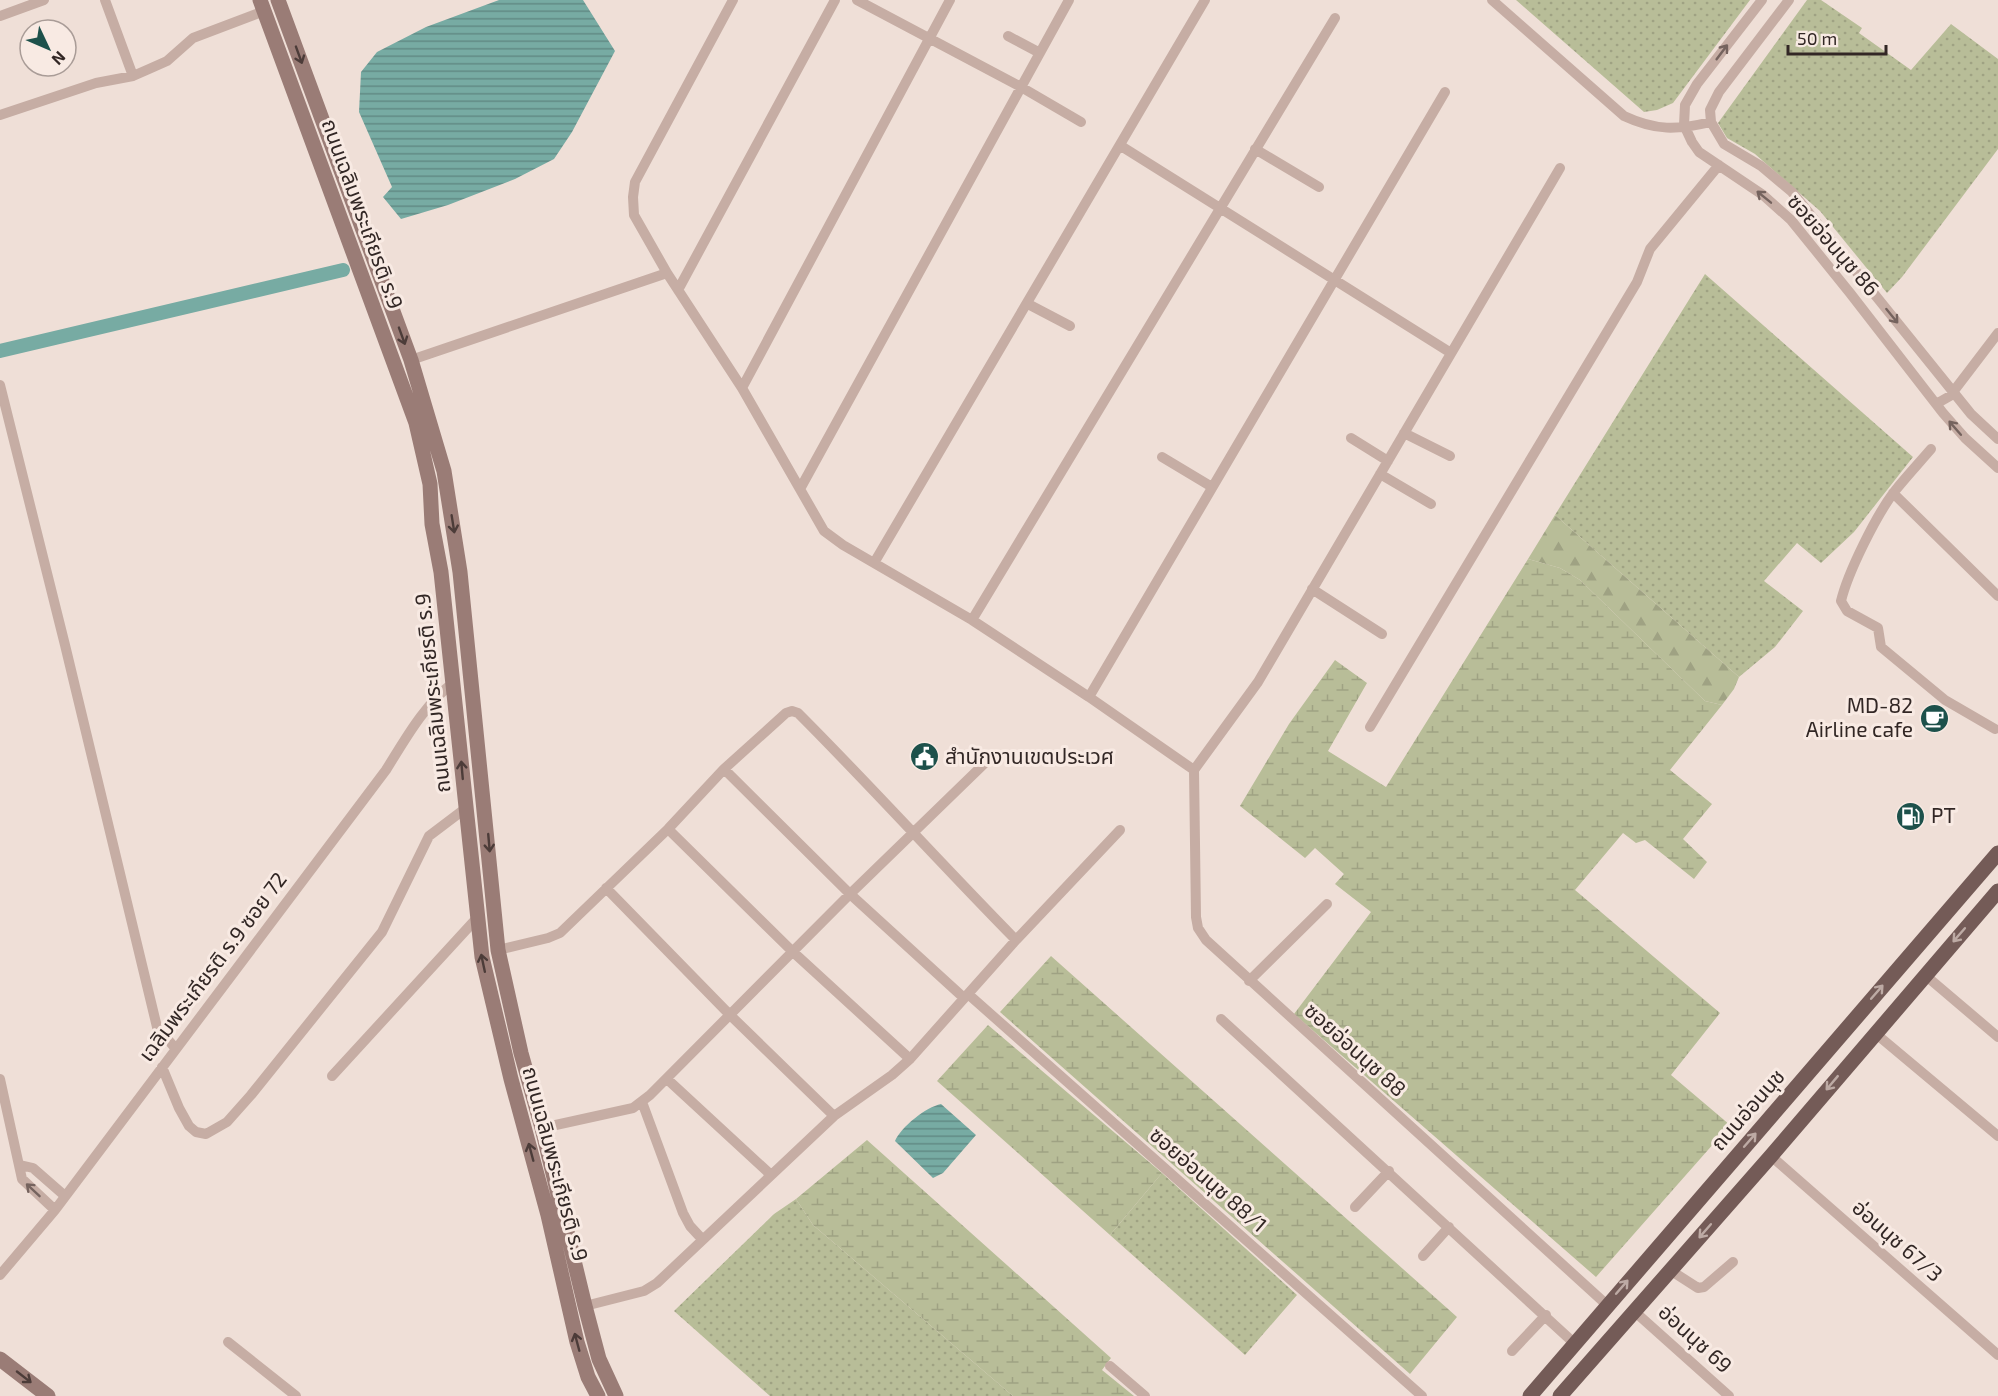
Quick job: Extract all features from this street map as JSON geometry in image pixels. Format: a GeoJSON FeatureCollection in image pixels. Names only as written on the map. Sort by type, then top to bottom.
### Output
{"type":"FeatureCollection","features":[{"type":"Feature","properties":{"kind":"main road","name":"ถนนเฉลิมพระเกียรติ ร.9"},"geometry":{"type":"LineString","coordinates":[[278,0],[411,360],[444,471],[460,572],[498,950],[521,1053],[542,1128],[599,1359],[616,1396]]}},
{"type":"Feature","properties":{"kind":"main road","name":"ถนนเฉลิมพระเกียรติ ร.9"},"geometry":{"type":"LineString","coordinates":[[262,5],[416,423],[430,484],[432,524],[441,572],[482,957],[511,1079],[548,1215],[577,1342],[588,1377],[598,1396]]}},
{"type":"Feature","properties":{"kind":"main road","name":"ถนนอ่อนนุช"},"geometry":{"type":"LineString","coordinates":[[1530,1396],[1998,853]]}},
{"type":"Feature","properties":{"kind":"main road"},"geometry":{"type":"LineString","coordinates":[[1562,1395],[1998,891]]}},
{"type":"Feature","properties":{"kind":"main road"},"geometry":{"type":"LineString","coordinates":[[0,1359],[48,1396]]}},
{"type":"Feature","properties":{"kind":"street"},"geometry":{"type":"LineString","coordinates":[[0,16],[44,0]]}},
{"type":"Feature","properties":{"kind":"street"},"geometry":{"type":"LineString","coordinates":[[105,0],[133,76]]}},
{"type":"Feature","properties":{"kind":"street"},"geometry":{"type":"LineString","coordinates":[[733,0],[635,182],[634,215],[667,273],[742,388],[824,531],[843,545],[972,620],[1194,770],[1258,682],[1560,168]]}},
{"type":"Feature","properties":{"kind":"street"},"geometry":{"type":"LineString","coordinates":[[678,290],[835,0]]}},
{"type":"Feature","properties":{"kind":"street"},"geometry":{"type":"LineString","coordinates":[[857,0],[1021,87],[1081,122]]}},
{"type":"Feature","properties":{"kind":"street"},"geometry":{"type":"LineString","coordinates":[[742,388],[950,0]]}},
{"type":"Feature","properties":{"kind":"street"},"geometry":{"type":"LineString","coordinates":[[800,489],[1069,0]]}},
{"type":"Feature","properties":{"kind":"street"},"geometry":{"type":"LineString","coordinates":[[874,563],[1205,0]]}},
{"type":"Feature","properties":{"kind":"street"},"geometry":{"type":"LineString","coordinates":[[1492,0],[1624,116],[1644,125],[1685,128],[1711,122],[1710,110],[1719,92],[1789,0]]}},
{"type":"Feature","properties":{"kind":"street"},"geometry":{"type":"LineString","coordinates":[[1685,128],[1685,105],[1693,91],[1762,0]]}},
{"type":"Feature","properties":{"kind":"street"},"geometry":{"type":"LineString","coordinates":[[0,115],[96,83],[133,76],[167,61],[193,38],[262,5]]}},
{"type":"Feature","properties":{"kind":"street"},"geometry":{"type":"LineString","coordinates":[[972,620],[1335,18]]}},
{"type":"Feature","properties":{"kind":"street"},"geometry":{"type":"LineString","coordinates":[[1008,36],[1040,53]]}},
{"type":"Feature","properties":{"kind":"street"},"geometry":{"type":"LineString","coordinates":[[1089,697],[1445,92]]}},
{"type":"Feature","properties":{"kind":"street","name":"ซอยอ่อนนุช 86"},"geometry":{"type":"LineString","coordinates":[[1711,122],[1724,144],[1761,166],[1792,192],[1971,414],[1998,439]]}},
{"type":"Feature","properties":{"kind":"street","name":"ซอยอ่อนนุช 86"},"geometry":{"type":"LineString","coordinates":[[1685,128],[1699,152],[1763,195],[1791,220],[1936,404],[1965,438],[1998,468]]}},
{"type":"Feature","properties":{"kind":"street"},"geometry":{"type":"LineString","coordinates":[[1120,146],[1451,353]]}},
{"type":"Feature","properties":{"kind":"street"},"geometry":{"type":"LineString","coordinates":[[1255,149],[1319,187]]}},
{"type":"Feature","properties":{"kind":"street"},"geometry":{"type":"LineString","coordinates":[[1370,727],[1637,282],[1650,249],[1719,165]]}},
{"type":"Feature","properties":{"kind":"street"},"geometry":{"type":"LineString","coordinates":[[411,360],[667,273]]}},
{"type":"Feature","properties":{"kind":"street"},"geometry":{"type":"LineString","coordinates":[[1028,304],[1071,326]]}},
{"type":"Feature","properties":{"kind":"street"},"geometry":{"type":"LineString","coordinates":[[1936,404],[1953,392],[1998,333]]}},
{"type":"Feature","properties":{"kind":"street"},"geometry":{"type":"LineString","coordinates":[[0,385],[157,1028],[176,1049]]}},
{"type":"Feature","properties":{"kind":"street"},"geometry":{"type":"LineString","coordinates":[[1404,433],[1450,456]]}},
{"type":"Feature","properties":{"kind":"street"},"geometry":{"type":"LineString","coordinates":[[1351,438],[1388,461]]}},
{"type":"Feature","properties":{"kind":"street"},"geometry":{"type":"LineString","coordinates":[[1931,449],[1893,493],[1854,566],[1844,587],[1841,601],[1847,611],[1878,628],[1881,647],[1945,700],[1997,729]]}},
{"type":"Feature","properties":{"kind":"street"},"geometry":{"type":"LineString","coordinates":[[1162,457],[1212,488]]}},
{"type":"Feature","properties":{"kind":"street"},"geometry":{"type":"LineString","coordinates":[[1380,474],[1431,504]]}},
{"type":"Feature","properties":{"kind":"street"},"geometry":{"type":"LineString","coordinates":[[1893,493],[1998,596]]}},
{"type":"Feature","properties":{"kind":"street"},"geometry":{"type":"LineString","coordinates":[[1312,589],[1382,634]]}},
{"type":"Feature","properties":{"kind":"street","name":"เฉลิมพระเกียรติ ร.9 ซอย 72"},"geometry":{"type":"LineString","coordinates":[[0,1275],[55,1210],[386,770],[425,709],[454,682]]}},
{"type":"Feature","properties":{"kind":"street"},"geometry":{"type":"LineString","coordinates":[[498,950],[560,933],[668,829],[724,769],[786,713],[796,711],[1016,940]]}},
{"type":"Feature","properties":{"kind":"street"},"geometry":{"type":"LineString","coordinates":[[542,1128],[633,1108],[642,1102],[731,1016],[792,951],[985,763]]}},
{"type":"Feature","properties":{"kind":"street","name":"ซอยอ่อนนุช 88/1"},"geometry":{"type":"LineString","coordinates":[[724,769],[850,894],[1422,1396]]}},
{"type":"Feature","properties":{"kind":"street","name":"ซอยอ่อนนุช 88"},"geometry":{"type":"LineString","coordinates":[[1194,770],[1196,917],[1198,928],[1206,940],[1607,1305]]}},
{"type":"Feature","properties":{"kind":"street"},"geometry":{"type":"LineString","coordinates":[[162,1067],[179,1108],[189,1126],[196,1132],[206,1134],[227,1122],[382,932],[429,836],[466,808]]}},
{"type":"Feature","properties":{"kind":"street"},"geometry":{"type":"LineString","coordinates":[[668,829],[792,951],[910,1059]]}},
{"type":"Feature","properties":{"kind":"street"},"geometry":{"type":"LineString","coordinates":[[585,1306],[644,1291],[657,1283],[834,1116],[892,1075],[910,1059],[1016,940],[1120,830]]}},
{"type":"Feature","properties":{"kind":"street"},"geometry":{"type":"LineString","coordinates":[[606,888],[731,1016],[834,1116]]}},
{"type":"Feature","properties":{"kind":"street"},"geometry":{"type":"LineString","coordinates":[[1250,981],[1327,904]]}},
{"type":"Feature","properties":{"kind":"street"},"geometry":{"type":"LineString","coordinates":[[332,1076],[477,918]]}},
{"type":"Feature","properties":{"kind":"street"},"geometry":{"type":"LineString","coordinates":[[1925,975],[1998,1037]]}},
{"type":"Feature","properties":{"kind":"street"},"geometry":{"type":"LineString","coordinates":[[1221,1019],[1574,1343]]}},
{"type":"Feature","properties":{"kind":"street"},"geometry":{"type":"LineString","coordinates":[[1875,1033],[1998,1136]]}},
{"type":"Feature","properties":{"kind":"street"},"geometry":{"type":"LineString","coordinates":[[0,1079],[22,1179],[55,1210]]}},
{"type":"Feature","properties":{"kind":"street"},"geometry":{"type":"LineString","coordinates":[[667,1079],[770,1174]]}},
{"type":"Feature","properties":{"kind":"street"},"geometry":{"type":"LineString","coordinates":[[642,1102],[682,1213],[702,1239]]}},
{"type":"Feature","properties":{"kind":"street","name":"อ่อนนุช 67/3"},"geometry":{"type":"LineString","coordinates":[[1771,1156],[1998,1355]]}},
{"type":"Feature","properties":{"kind":"street"},"geometry":{"type":"LineString","coordinates":[[20,1165],[33,1168],[65,1196]]}},
{"type":"Feature","properties":{"kind":"street"},"geometry":{"type":"LineString","coordinates":[[1355,1207],[1389,1172]]}},
{"type":"Feature","properties":{"kind":"street"},"geometry":{"type":"LineString","coordinates":[[1423,1256],[1449,1227]]}},
{"type":"Feature","properties":{"kind":"street"},"geometry":{"type":"LineString","coordinates":[[1670,1270],[1698,1288],[1704,1287],[1733,1262]]}},
{"type":"Feature","properties":{"kind":"street","name":"อ่อนนุช 69"},"geometry":{"type":"LineString","coordinates":[[1634,1311],[1729,1396]]}},
{"type":"Feature","properties":{"kind":"street"},"geometry":{"type":"LineString","coordinates":[[1512,1351],[1546,1315]]}},
{"type":"Feature","properties":{"kind":"street"},"geometry":{"type":"LineString","coordinates":[[228,1342],[296,1396]]}},
{"type":"Feature","properties":{"kind":"street"},"geometry":{"type":"LineString","coordinates":[[1110,1366],[1145,1396]]}},
{"type":"Feature","properties":{"kind":"green space"},"geometry":{"type":"Polygon","coordinates":[[[1516,0],[1750,0],[1673,103],[1657,110],[1644,112],[1516,0]]]}},
{"type":"Feature","properties":{"kind":"green space"},"geometry":{"type":"Polygon","coordinates":[[[1807,0],[1821,0],[1862,28],[1859,33],[1911,70],[1951,24],[1998,59],[1998,149],[1902,277],[1887,293],[1820,211],[1755,154],[1727,138],[1718,123],[1807,0]]]}},
{"type":"Feature","properties":{"kind":"green space"},"geometry":{"type":"Polygon","coordinates":[[[1705,274],[1913,457],[1854,532],[1821,563],[1797,543],[1764,581],[1803,611],[1775,647],[1739,677],[1555,515],[1705,274]]]}},
{"type":"Feature","properties":{"kind":"green space"},"geometry":{"type":"Polygon","coordinates":[[[1555,515],[1739,677],[1734,689],[1722,705],[1705,701],[1580,580],[1560,568],[1528,559],[1555,515]]]}},
{"type":"Feature","properties":{"kind":"green space"},"geometry":{"type":"Polygon","coordinates":[[[1528,559],[1560,568],[1580,580],[1705,701],[1722,705],[1670,770],[1712,804],[1683,839],[1707,862],[1694,879],[1645,840],[1636,843],[1623,833],[1575,890],[1720,1013],[1671,1075],[1730,1125],[1596,1277],[1294,1014],[1371,912],[1335,884],[1344,874],[1315,848],[1305,858],[1240,806],[1289,724],[1335,660],[1367,683],[1328,751],[1386,787],[1528,559]]]}},
{"type":"Feature","properties":{"kind":"green space"},"geometry":{"type":"Polygon","coordinates":[[[1051,956],[1457,1317],[1410,1374],[1000,1012],[1051,956]]]}},
{"type":"Feature","properties":{"kind":"green space"},"geometry":{"type":"Polygon","coordinates":[[[988,1025],[1162,1173],[1110,1235],[937,1081],[988,1025]]]}},
{"type":"Feature","properties":{"kind":"green space"},"geometry":{"type":"Polygon","coordinates":[[[867,1140],[1111,1358],[1102,1370],[1134,1396],[1013,1396],[813,1225],[796,1199],[867,1140]]]}},
{"type":"Feature","properties":{"kind":"green space"},"geometry":{"type":"Polygon","coordinates":[[[1162,1173],[1297,1295],[1245,1355],[1110,1235],[1162,1173]]]}},
{"type":"Feature","properties":{"kind":"green space"},"geometry":{"type":"Polygon","coordinates":[[[796,1199],[813,1225],[1013,1396],[770,1396],[674,1311],[774,1214],[796,1199]]]}},
{"type":"Feature","properties":{"kind":"water"},"geometry":{"type":"Polygon","coordinates":[[[499,0],[583,0],[615,51],[572,132],[554,159],[515,179],[448,205],[401,219],[383,197],[392,187],[359,112],[361,72],[377,52],[426,27],[499,0]]]}},
{"type":"Feature","properties":{"kind":"water"},"geometry":{"type":"Polygon","coordinates":[[[941,1104],[976,1135],[943,1173],[933,1178],[895,1141],[915,1118],[941,1104]]]}},
{"type":"Feature","properties":{"kind":"waterway"},"geometry":{"type":"LineString","coordinates":[[0,351],[343,270]]}},
{"type":"Feature","properties":{"kind":"place","name":"MD-82 Airline cafe"},"geometry":{"type":"Point","coordinates":[1934,718]}},
{"type":"Feature","properties":{"kind":"place","name":"สำนักงานเขตประเวศ"},"geometry":{"type":"Point","coordinates":[924,757]}},
{"type":"Feature","properties":{"kind":"place","name":"PT"},"geometry":{"type":"Point","coordinates":[1910,816]}}]}
